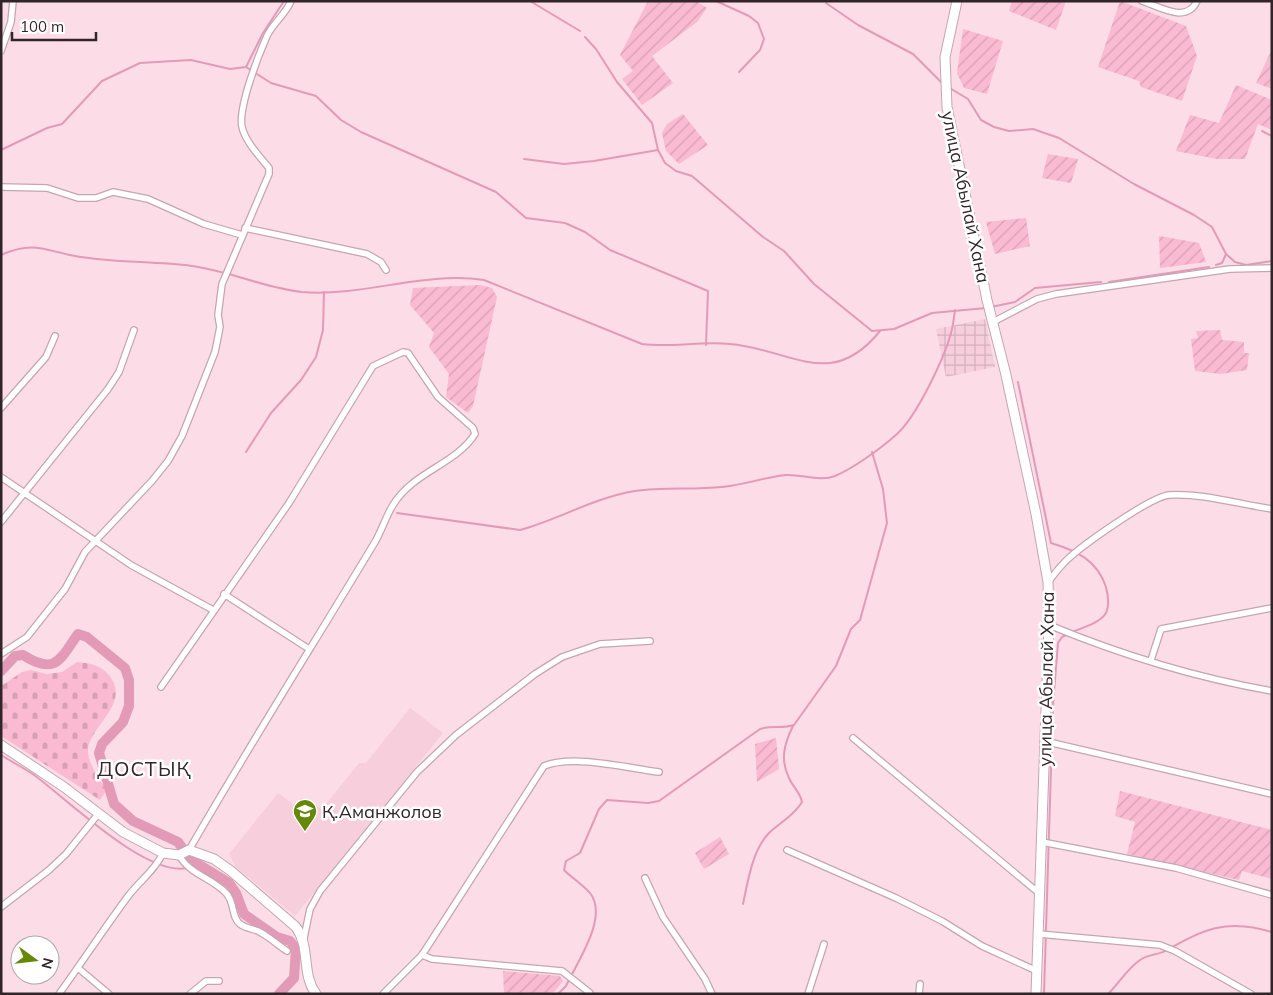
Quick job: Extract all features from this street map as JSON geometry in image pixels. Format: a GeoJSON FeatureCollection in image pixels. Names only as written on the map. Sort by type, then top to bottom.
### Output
{"type":"FeatureCollection","features":[{"type":"Feature","properties":{"kind":"main road","name":"улица Абылай Хана"},"geometry":{"type":"LineString","coordinates":[[957,1],[946,57],[947,107],[989,307],[1010,393],[1048,582],[1050,625],[1044,741],[1036,994]]}},
{"type":"Feature","properties":{"kind":"main road"},"geometry":{"type":"LineString","coordinates":[[1,745],[99,813],[123,832],[163,853],[179,855],[190,850],[214,859],[231,871],[296,926],[304,938],[308,976],[316,994]]}},
{"type":"Feature","properties":{"kind":"street"},"geometry":{"type":"LineString","coordinates":[[1,51],[11,22],[12,1]]}},
{"type":"Feature","properties":{"kind":"street"},"geometry":{"type":"LineString","coordinates":[[1,654],[26,637],[32,630],[66,589],[86,552],[152,481],[168,461],[182,436],[215,352],[220,327],[218,315],[222,284],[269,174],[270,168],[258,155],[242,128],[242,117],[253,67],[262,52],[268,35],[291,1]]}},
{"type":"Feature","properties":{"kind":"street"},"geometry":{"type":"LineString","coordinates":[[1142,1],[1173,12],[1186,14],[1194,10],[1197,1]]}},
{"type":"Feature","properties":{"kind":"street"},"geometry":{"type":"LineString","coordinates":[[1,187],[48,188],[78,198],[96,198],[113,192],[148,199],[204,224],[242,235]]}},
{"type":"Feature","properties":{"kind":"street"},"geometry":{"type":"LineString","coordinates":[[246,228],[367,254],[381,262],[386,270]]}},
{"type":"Feature","properties":{"kind":"street"},"geometry":{"type":"LineString","coordinates":[[993,322],[1037,299],[1056,294],[1230,269],[1272,268]]}},
{"type":"Feature","properties":{"kind":"street"},"geometry":{"type":"LineString","coordinates":[[1,522],[108,389],[119,372],[134,330]]}},
{"type":"Feature","properties":{"kind":"street"},"geometry":{"type":"LineString","coordinates":[[1,408],[46,357],[55,336]]}},
{"type":"Feature","properties":{"kind":"street"},"geometry":{"type":"LineString","coordinates":[[160,687],[289,502],[373,366],[403,352],[408,353],[438,397],[473,428],[475,434],[470,443],[458,453],[409,484],[393,504],[376,540],[190,850]]}},
{"type":"Feature","properties":{"kind":"street"},"geometry":{"type":"LineString","coordinates":[[1,477],[131,565],[213,610]]}},
{"type":"Feature","properties":{"kind":"street"},"geometry":{"type":"LineString","coordinates":[[1048,582],[1064,563],[1125,517],[1154,499],[1168,495],[1194,496],[1272,509]]}},
{"type":"Feature","properties":{"kind":"street"},"geometry":{"type":"LineString","coordinates":[[224,594],[309,649]]}},
{"type":"Feature","properties":{"kind":"street"},"geometry":{"type":"LineString","coordinates":[[1151,660],[1161,629],[1272,608]]}},
{"type":"Feature","properties":{"kind":"street"},"geometry":{"type":"LineString","coordinates":[[1050,625],[1081,638],[1151,660],[1272,691]]}},
{"type":"Feature","properties":{"kind":"street"},"geometry":{"type":"LineString","coordinates":[[304,938],[310,909],[320,891],[417,772],[456,735],[535,674],[562,657],[600,644],[650,640]]}},
{"type":"Feature","properties":{"kind":"street"},"geometry":{"type":"LineString","coordinates":[[853,738],[1040,894]]}},
{"type":"Feature","properties":{"kind":"street"},"geometry":{"type":"LineString","coordinates":[[1044,741],[1272,794]]}},
{"type":"Feature","properties":{"kind":"street"},"geometry":{"type":"LineString","coordinates":[[383,994],[422,955],[544,766],[554,762],[591,763],[659,772]]}},
{"type":"Feature","properties":{"kind":"street"},"geometry":{"type":"LineString","coordinates":[[1,907],[49,870],[66,854],[99,813]]}},
{"type":"Feature","properties":{"kind":"street"},"geometry":{"type":"LineString","coordinates":[[1042,842],[1176,868],[1272,895]]}},
{"type":"Feature","properties":{"kind":"street"},"geometry":{"type":"LineString","coordinates":[[787,850],[896,898],[942,921],[982,946],[1037,971]]}},
{"type":"Feature","properties":{"kind":"street"},"geometry":{"type":"LineString","coordinates":[[59,994],[118,911],[159,862],[163,853]]}},
{"type":"Feature","properties":{"kind":"street"},"geometry":{"type":"LineString","coordinates":[[179,855],[184,865],[192,872],[227,893],[240,924],[259,932],[287,951]]}},
{"type":"Feature","properties":{"kind":"street"},"geometry":{"type":"LineString","coordinates":[[645,878],[663,917],[705,979],[712,994]]}},
{"type":"Feature","properties":{"kind":"street"},"geometry":{"type":"LineString","coordinates":[[1039,934],[1160,945],[1251,994]]}},
{"type":"Feature","properties":{"kind":"street"},"geometry":{"type":"LineString","coordinates":[[808,994],[824,944]]}},
{"type":"Feature","properties":{"kind":"street"},"geometry":{"type":"LineString","coordinates":[[422,955],[432,959],[562,971],[590,993]]}},
{"type":"Feature","properties":{"kind":"street"},"geometry":{"type":"LineString","coordinates":[[78,968],[109,994]]}},
{"type":"Feature","properties":{"kind":"street"},"geometry":{"type":"LineString","coordinates":[[190,994],[206,981],[219,982]]}},
{"type":"Feature","properties":{"kind":"street"},"geometry":{"type":"LineString","coordinates":[[919,994],[920,984]]}},
{"type":"Feature","properties":{"kind":"shaded area"},"geometry":{"type":"Polygon","coordinates":[[[985,319],[995,367],[946,377],[936,329],[985,319]]]}},
{"type":"Feature","properties":{"kind":"shaded area","name":"Қ.Аманжолов"},"geometry":{"type":"Polygon","coordinates":[[[410,708],[443,733],[295,916],[236,867],[229,854],[278,793],[294,805],[301,798],[322,809],[359,763],[366,763],[410,708]]]}},
{"type":"Feature","properties":{"kind":"green space"},"geometry":{"type":"Polygon","coordinates":[[[648,1],[696,1],[707,8],[697,22],[652,56],[673,83],[642,105],[622,79],[633,71],[620,55],[648,1]]]}},
{"type":"Feature","properties":{"kind":"green space"},"geometry":{"type":"Polygon","coordinates":[[[1012,1],[1066,1],[1056,30],[1009,11],[1012,1]]]}},
{"type":"Feature","properties":{"kind":"green space"},"geometry":{"type":"Polygon","coordinates":[[[1120,1],[1186,26],[1197,56],[1182,101],[1141,87],[1139,81],[1098,67],[1120,1]]]}},
{"type":"Feature","properties":{"kind":"green space"},"geometry":{"type":"Polygon","coordinates":[[[963,29],[1003,41],[987,94],[964,88],[957,73],[963,29]]]}},
{"type":"Feature","properties":{"kind":"green space"},"geometry":{"type":"Polygon","coordinates":[[[1272,49],[1272,89],[1256,83],[1272,49]]]}},
{"type":"Feature","properties":{"kind":"green space"},"geometry":{"type":"Polygon","coordinates":[[[1236,85],[1272,100],[1272,130],[1258,124],[1245,159],[1217,159],[1176,151],[1190,115],[1219,123],[1236,85]]]}},
{"type":"Feature","properties":{"kind":"green space"},"geometry":{"type":"Polygon","coordinates":[[[683,114],[708,145],[679,164],[666,151],[662,133],[667,124],[683,114]]]}},
{"type":"Feature","properties":{"kind":"green space"},"geometry":{"type":"Polygon","coordinates":[[[1048,154],[1078,159],[1071,183],[1042,178],[1048,154]]]}},
{"type":"Feature","properties":{"kind":"green space"},"geometry":{"type":"Polygon","coordinates":[[[1026,218],[1030,246],[995,254],[986,222],[1026,218]]]}},
{"type":"Feature","properties":{"kind":"green space"},"geometry":{"type":"Polygon","coordinates":[[[1159,236],[1199,243],[1206,262],[1160,268],[1159,236]]]}},
{"type":"Feature","properties":{"kind":"green space"},"geometry":{"type":"Polygon","coordinates":[[[480,285],[492,288],[497,297],[473,406],[468,413],[446,397],[449,374],[429,347],[434,333],[410,305],[413,288],[480,285]]]}},
{"type":"Feature","properties":{"kind":"green space"},"geometry":{"type":"Polygon","coordinates":[[[1220,330],[1222,340],[1244,342],[1244,353],[1249,353],[1247,370],[1221,374],[1195,371],[1191,339],[1198,338],[1196,331],[1220,330]]]}},
{"type":"Feature","properties":{"kind":"green space"},"geometry":{"type":"Polygon","coordinates":[[[77,662],[101,668],[108,674],[114,684],[116,694],[108,713],[90,740],[88,749],[92,765],[106,791],[100,800],[1,736],[1,686],[22,672],[31,670],[47,674],[62,672],[77,662]]]}},
{"type":"Feature","properties":{"kind":"green space"},"geometry":{"type":"Polygon","coordinates":[[[776,738],[779,769],[757,782],[755,744],[776,738]]]}},
{"type":"Feature","properties":{"kind":"green space"},"geometry":{"type":"Polygon","coordinates":[[[1120,791],[1272,830],[1272,879],[1242,871],[1239,880],[1127,854],[1135,822],[1115,816],[1120,791]]]}},
{"type":"Feature","properties":{"kind":"green space"},"geometry":{"type":"Polygon","coordinates":[[[720,837],[729,854],[704,869],[695,853],[720,837]]]}},
{"type":"Feature","properties":{"kind":"green space"},"geometry":{"type":"Polygon","coordinates":[[[503,971],[560,976],[563,981],[554,992],[546,994],[504,994],[503,971]]]}},
{"type":"Feature","properties":{"kind":"waterway"},"geometry":{"type":"LineString","coordinates":[[1,150],[47,128],[62,124],[102,81],[140,63],[191,60],[230,69],[246,67],[263,33],[284,1]]}},
{"type":"Feature","properties":{"kind":"waterway"},"geometry":{"type":"LineString","coordinates":[[530,1],[580,31]]}},
{"type":"Feature","properties":{"kind":"waterway"},"geometry":{"type":"LineString","coordinates":[[716,1],[749,16],[758,23],[764,39],[760,50],[739,72]]}},
{"type":"Feature","properties":{"kind":"waterway"},"geometry":{"type":"LineString","coordinates":[[826,3],[858,25],[913,54],[944,85]]}},
{"type":"Feature","properties":{"kind":"waterway"},"geometry":{"type":"LineString","coordinates":[[585,37],[596,49],[617,82],[652,123],[658,150],[665,163],[676,171],[692,176],[763,237],[784,251],[814,284],[872,331],[894,329],[932,313],[986,308]]}},
{"type":"Feature","properties":{"kind":"waterway"},"geometry":{"type":"LineString","coordinates":[[246,67],[271,83],[316,96],[341,120],[361,132],[496,192],[526,218],[565,223],[585,232],[610,250],[708,291],[706,345]]}},
{"type":"Feature","properties":{"kind":"waterway"},"geometry":{"type":"LineString","coordinates":[[948,87],[968,99],[981,120],[994,127],[1009,131],[1033,129],[1059,138],[1134,184],[1194,215],[1212,227],[1226,254],[1235,262],[1246,265],[1272,261]]}},
{"type":"Feature","properties":{"kind":"waterway"},"geometry":{"type":"LineString","coordinates":[[1262,131],[1272,136]]}},
{"type":"Feature","properties":{"kind":"waterway"},"geometry":{"type":"LineString","coordinates":[[524,159],[564,164],[658,150]]}},
{"type":"Feature","properties":{"kind":"waterway"},"geometry":{"type":"LineString","coordinates":[[1,255],[22,248],[38,248],[89,258],[192,266],[206,268],[274,287],[302,292],[348,291],[438,279],[484,280],[642,344],[730,344],[752,347],[809,362],[827,363],[844,359],[862,349],[880,331]]}},
{"type":"Feature","properties":{"kind":"waterway"},"geometry":{"type":"LineString","coordinates":[[1216,265],[1222,263],[1226,254]]}},
{"type":"Feature","properties":{"kind":"waterway"},"geometry":{"type":"LineString","coordinates":[[1109,282],[1209,267]]}},
{"type":"Feature","properties":{"kind":"waterway"},"geometry":{"type":"LineString","coordinates":[[991,307],[1015,302],[1035,288],[1101,282]]}},
{"type":"Feature","properties":{"kind":"waterway"},"geometry":{"type":"LineString","coordinates":[[246,452],[271,413],[301,380],[316,357],[323,330],[324,292]]}},
{"type":"Feature","properties":{"kind":"waterway"},"geometry":{"type":"LineString","coordinates":[[397,513],[520,530],[605,498],[635,491],[722,487],[786,475],[817,478],[835,476],[876,451],[905,425],[929,386],[942,357],[951,333],[955,310]]}},
{"type":"Feature","properties":{"kind":"waterway"},"geometry":{"type":"LineString","coordinates":[[1018,382],[1051,543],[1069,549],[1091,563],[1102,578],[1107,590],[1108,607],[1103,617],[1090,625],[1072,632]]}},
{"type":"Feature","properties":{"kind":"waterway"},"geometry":{"type":"LineString","coordinates":[[558,994],[566,986],[589,940],[596,914],[595,903],[590,893],[564,870],[566,861],[580,853],[599,809],[607,800],[648,803],[659,801],[760,729],[794,725],[836,666],[851,629],[860,620],[887,523],[883,489],[872,452]]}},
{"type":"Feature","properties":{"kind":"waterway"},"geometry":{"type":"LineString","coordinates":[[1,671],[15,656],[23,655],[43,664],[56,662],[78,634],[87,637],[125,668],[129,680],[129,706],[123,722],[102,744],[99,753],[114,804],[133,821],[178,842],[190,859],[229,883],[236,893],[244,914],[277,937],[290,941],[296,949],[294,978],[279,994]]}},
{"type":"Feature","properties":{"kind":"waterway"},"geometry":{"type":"LineString","coordinates":[[1044,994],[1053,705],[1058,643],[1062,637],[1068,634]]}},
{"type":"Feature","properties":{"kind":"waterway"},"geometry":{"type":"LineString","coordinates":[[743,904],[751,867],[758,849],[768,834],[795,811],[802,802],[786,771],[784,758],[785,746],[793,726]]}},
{"type":"Feature","properties":{"kind":"waterway"},"geometry":{"type":"LineString","coordinates":[[1,755],[34,775],[129,849],[150,861],[170,868],[187,868]]}},
{"type":"Feature","properties":{"kind":"waterway"},"geometry":{"type":"LineString","coordinates":[[192,867],[199,865]]}},
{"type":"Feature","properties":{"kind":"waterway"},"geometry":{"type":"LineString","coordinates":[[1108,994],[1140,960],[1204,932],[1229,926],[1242,926],[1272,932]]}},
{"type":"Feature","properties":{"kind":"place","name":"Қ.Аманжолов"},"geometry":{"type":"Point","coordinates":[305,832]}},
{"type":"Feature","properties":{"kind":"district","name":"ДОСТЫҚ"},"geometry":{"type":"Point","coordinates":[144,768]}}]}
